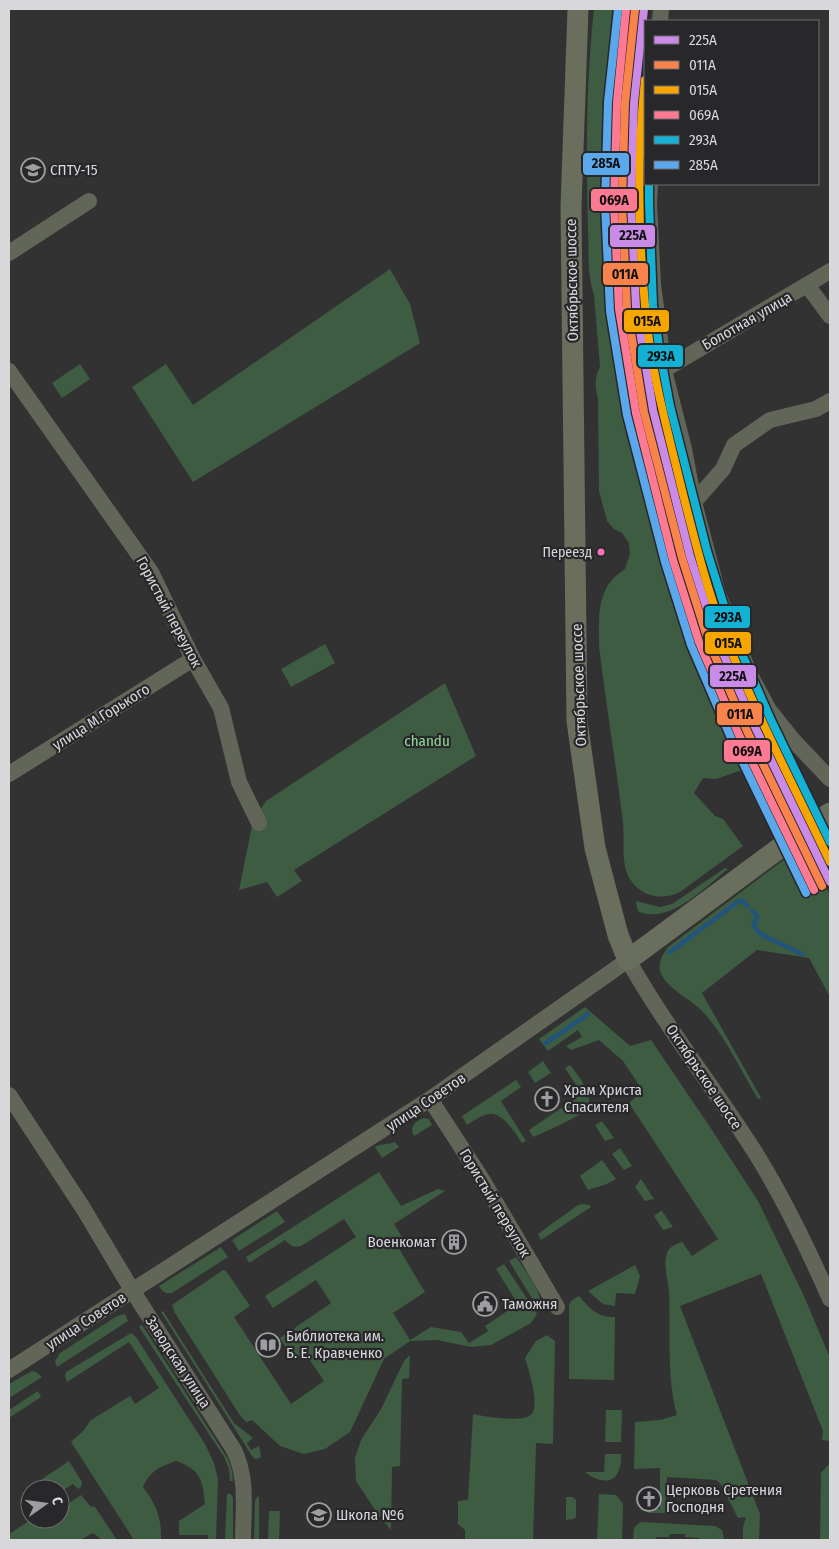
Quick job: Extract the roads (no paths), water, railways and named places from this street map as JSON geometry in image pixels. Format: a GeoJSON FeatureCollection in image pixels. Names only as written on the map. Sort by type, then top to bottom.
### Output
{"type":"FeatureCollection","features":[{"type":"Feature","properties":{"kind":"main road","name":"Октябрьское шоссе"},"geometry":{"type":"LineString","coordinates":[[578,9],[571,207],[577,722],[595,848],[618,936],[628,960]]}},
{"type":"Feature","properties":{"kind":"main road","name":"улица Советов"},"geometry":{"type":"LineString","coordinates":[[628,960],[804,830],[830,813]]}},
{"type":"Feature","properties":{"kind":"street"},"geometry":{"type":"LineString","coordinates":[[650,185],[649,204],[653,284],[664,370],[684,449],[694,502],[718,594],[749,672],[769,710],[793,740],[830,779]]}},
{"type":"Feature","properties":{"kind":"street"},"geometry":{"type":"LineString","coordinates":[[9,253],[89,201]]}},
{"type":"Feature","properties":{"kind":"street","name":"Болотная улица"},"geometry":{"type":"LineString","coordinates":[[664,370],[830,271]]}},
{"type":"Feature","properties":{"kind":"street"},"geometry":{"type":"LineString","coordinates":[[807,286],[830,316]]}},
{"type":"Feature","properties":{"kind":"street","name":"Гористый переулок"},"geometry":{"type":"LineString","coordinates":[[9,371],[151,572],[193,659],[221,708],[239,782],[259,822]]}},
{"type":"Feature","properties":{"kind":"street"},"geometry":{"type":"LineString","coordinates":[[694,502],[723,469],[734,445],[770,420],[816,408],[830,401]]}},
{"type":"Feature","properties":{"kind":"street","name":"улица М.Горького"},"geometry":{"type":"LineString","coordinates":[[9,774],[193,659]]}},
{"type":"Feature","properties":{"kind":"street","name":"улица Советов"},"geometry":{"type":"LineString","coordinates":[[9,1370],[430,1100],[628,960]]}},
{"type":"Feature","properties":{"kind":"street","name":"Октябрьское шоссе"},"geometry":{"type":"LineString","coordinates":[[628,960],[662,1016],[765,1170],[798,1230],[830,1300]]}},
{"type":"Feature","properties":{"kind":"street","name":"Заводская улица"},"geometry":{"type":"LineString","coordinates":[[9,1095],[83,1208],[132,1290],[225,1435],[238,1459],[244,1479],[243,1540]]}},
{"type":"Feature","properties":{"kind":"street","name":"Гористый переулок"},"geometry":{"type":"LineString","coordinates":[[430,1100],[470,1160],[557,1307]]}},
{"type":"Feature","properties":{"kind":"waterway"},"geometry":{"type":"LineString","coordinates":[[670,952],[739,901],[743,901],[747,906]]}},
{"type":"Feature","properties":{"kind":"waterway"},"geometry":{"type":"LineString","coordinates":[[752,911],[757,916],[754,926],[759,933],[802,954]]}},
{"type":"Feature","properties":{"kind":"waterway"},"geometry":{"type":"LineString","coordinates":[[546,1043],[588,1014]]}},
{"type":"Feature","properties":{"kind":"place","name":"СПТУ-15"},"geometry":{"type":"Point","coordinates":[33,170]}},
{"type":"Feature","properties":{"kind":"place","name":"Переезд"},"geometry":{"type":"Point","coordinates":[601,552]}},
{"type":"Feature","properties":{"kind":"place","name":"Храм Христа Спасителя"},"geometry":{"type":"Point","coordinates":[547,1099]}},
{"type":"Feature","properties":{"kind":"place","name":"Военкомат"},"geometry":{"type":"Point","coordinates":[454,1242]}},
{"type":"Feature","properties":{"kind":"place","name":"Таможня"},"geometry":{"type":"Point","coordinates":[485,1304]}},
{"type":"Feature","properties":{"kind":"place","name":"Библиотека им. Б. Е. Кравченко"},"geometry":{"type":"Point","coordinates":[268,1345]}},
{"type":"Feature","properties":{"kind":"place","name":"Церковь Сретения Господня"},"geometry":{"type":"Point","coordinates":[649,1499]}},
{"type":"Feature","properties":{"kind":"place","name":"Школа №6"},"geometry":{"type":"Point","coordinates":[319,1515]}},
{"type":"Feature","properties":{"kind":"park label","name":"chandu"},"geometry":{"type":"Point","coordinates":[427,741]}}]}
